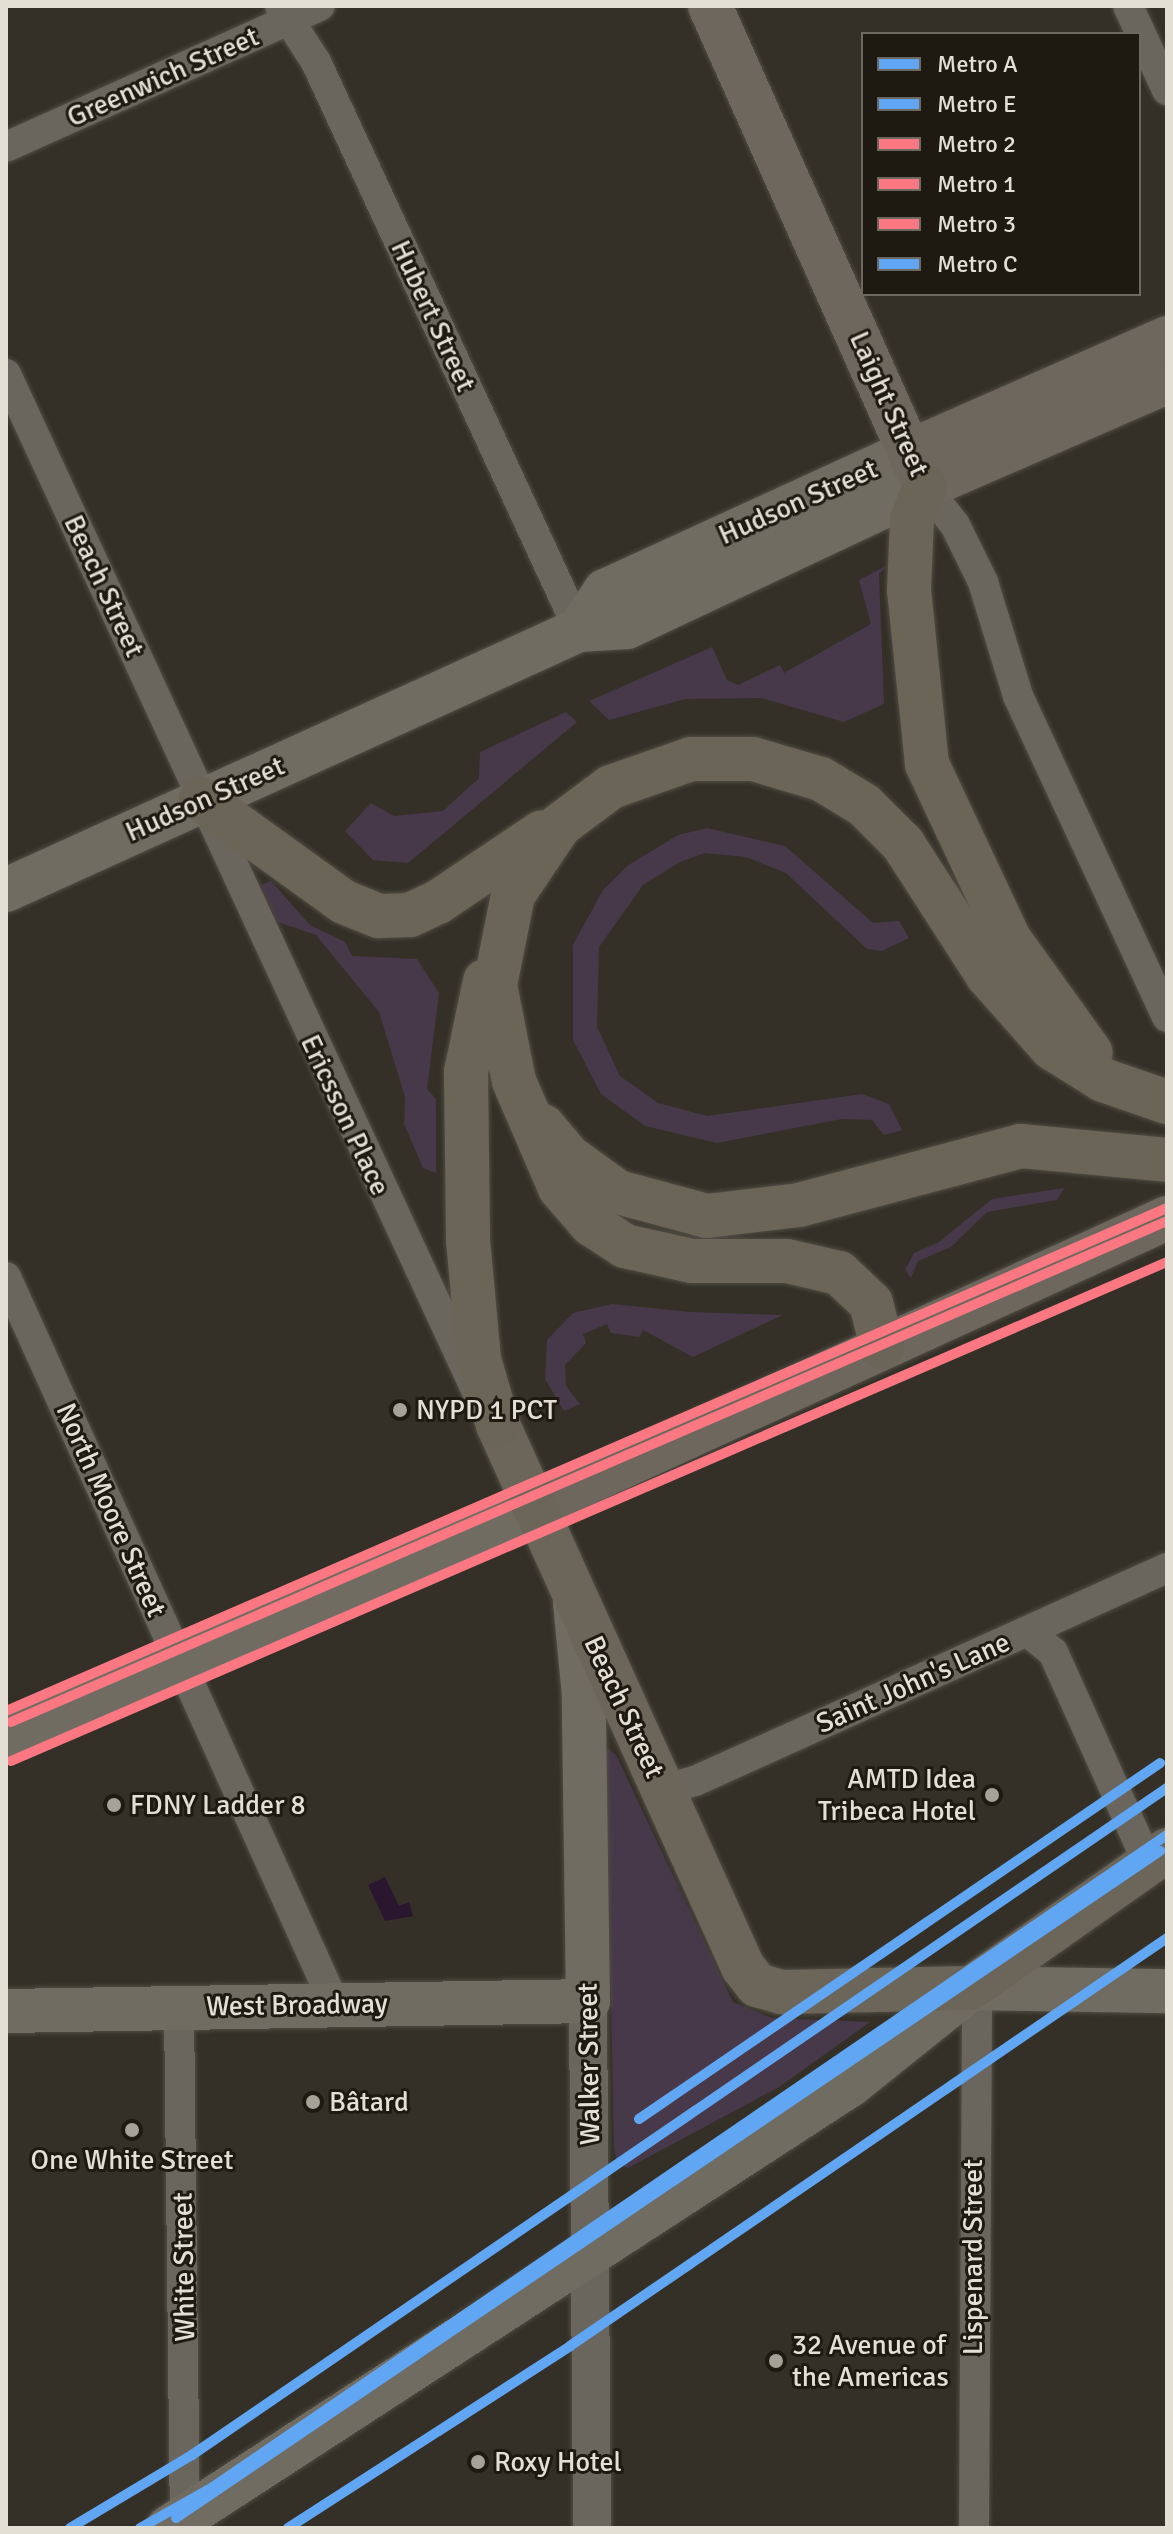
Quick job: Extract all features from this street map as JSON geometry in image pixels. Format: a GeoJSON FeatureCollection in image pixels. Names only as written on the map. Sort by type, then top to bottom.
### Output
{"type":"FeatureCollection","features":[{"type":"Feature","properties":{"kind":"highway"},"geometry":{"type":"LineString","coordinates":[[918,469],[909,590],[927,764],[1024,965],[1084,1045],[1150,1098]]}},
{"type":"Feature","properties":{"kind":"highway"},"geometry":{"type":"LineString","coordinates":[[201,799],[344,902],[396,917],[438,902],[594,797],[650,769],[710,757],[774,763],[844,792],[903,844],[1028,1026],[1075,1064],[1150,1098]]}},
{"type":"Feature","properties":{"kind":"highway"},"geometry":{"type":"LineString","coordinates":[[498,1425],[475,1331],[465,1104],[471,1032],[496,953],[533,858],[594,797]]}},
{"type":"Feature","properties":{"kind":"highway"},"geometry":{"type":"LineString","coordinates":[[496,953],[497,1019],[514,1081],[560,1188],[608,1237],[671,1259],[787,1261],[839,1273],[871,1303],[882,1347]]}},
{"type":"Feature","properties":{"kind":"highway"},"geometry":{"type":"LineString","coordinates":[[514,1081],[548,1134],[592,1175],[648,1203],[707,1216],[799,1205],[1020,1146],[1167,1160]]}},
{"type":"Feature","properties":{"kind":"highway","name":"Beach Street"},"geometry":{"type":"LineString","coordinates":[[498,1425],[743,1967],[757,1985],[782,1992],[971,1988]]}},
{"type":"Feature","properties":{"kind":"highway"},"geometry":{"type":"LineString","coordinates":[[971,1988],[1157,1857]]}},
{"type":"Feature","properties":{"kind":"main road","name":"Laight Street"},"geometry":{"type":"LineString","coordinates":[[710,6],[918,469]]}},
{"type":"Feature","properties":{"kind":"main road","name":"Hudson Street"},"geometry":{"type":"LineString","coordinates":[[6,890],[579,630],[627,627],[1167,338]]}},
{"type":"Feature","properties":{"kind":"main road","name":"Hudson Street"},"geometry":{"type":"LineString","coordinates":[[918,469],[1167,382]]}},
{"type":"Feature","properties":{"kind":"main road"},"geometry":{"type":"LineString","coordinates":[[6,1739],[534,1507],[1167,1218]]}},
{"type":"Feature","properties":{"kind":"main road","name":"Walker Street"},"geometry":{"type":"LineString","coordinates":[[575,1600],[584,1696],[588,2001]]}},
{"type":"Feature","properties":{"kind":"main road"},"geometry":{"type":"LineString","coordinates":[[179,2525],[850,2085],[971,1988],[1167,1991]]}},
{"type":"Feature","properties":{"kind":"main road","name":"West Broadway"},"geometry":{"type":"LineString","coordinates":[[6,2011],[588,2001]]}},
{"type":"Feature","properties":{"kind":"street","name":"Greenwich Street"},"geometry":{"type":"LineString","coordinates":[[6,147],[285,13],[320,6]]}},
{"type":"Feature","properties":{"kind":"street"},"geometry":{"type":"LineString","coordinates":[[1128,6],[1140,32]]}},
{"type":"Feature","properties":{"kind":"street","name":"Hubert Street"},"geometry":{"type":"LineString","coordinates":[[285,13],[579,630]]}},
{"type":"Feature","properties":{"kind":"street"},"geometry":{"type":"LineString","coordinates":[[1141,34],[1167,90]]}},
{"type":"Feature","properties":{"kind":"street","name":"Beach Street"},"geometry":{"type":"LineString","coordinates":[[6,374],[201,799]]}},
{"type":"Feature","properties":{"kind":"street","name":"Laight Street"},"geometry":{"type":"LineString","coordinates":[[918,469],[983,582],[1018,696],[1167,1017]]}},
{"type":"Feature","properties":{"kind":"street","name":"Ericsson Place"},"geometry":{"type":"LineString","coordinates":[[201,799],[445,1335],[498,1425]]}},
{"type":"Feature","properties":{"kind":"street","name":"North Moore Street"},"geometry":{"type":"LineString","coordinates":[[6,1277],[335,2005]]}},
{"type":"Feature","properties":{"kind":"street","name":"Saint John's Lane"},"geometry":{"type":"LineString","coordinates":[[657,1778],[686,1784],[1167,1568]]}},
{"type":"Feature","properties":{"kind":"street"},"geometry":{"type":"LineString","coordinates":[[1028,1632],[1053,1652],[1157,1857]]}},
{"type":"Feature","properties":{"kind":"street","name":"Lispenard Street"},"geometry":{"type":"LineString","coordinates":[[971,1988],[977,2009],[974,2528]]}},
{"type":"Feature","properties":{"kind":"street","name":"Walker Street"},"geometry":{"type":"LineString","coordinates":[[588,2001],[592,2528]]}},
{"type":"Feature","properties":{"kind":"street","name":"White Street"},"geometry":{"type":"LineString","coordinates":[[179,2007],[179,2525]]}},
{"type":"Feature","properties":{"kind":"shaded area"},"geometry":{"type":"Polygon","coordinates":[[[888,565],[879,574],[884,704],[844,722],[761,698],[685,699],[609,720],[589,701],[712,647],[727,680],[738,685],[780,665],[784,673],[871,624],[859,580],[888,565]]]}},
{"type":"Feature","properties":{"kind":"shaded area"},"geometry":{"type":"Polygon","coordinates":[[[566,712],[577,722],[408,863],[373,860],[345,831],[371,803],[394,816],[443,811],[479,778],[480,752],[566,712]]]}},
{"type":"Feature","properties":{"kind":"shaded area"},"geometry":{"type":"Polygon","coordinates":[[[707,828],[785,846],[873,923],[899,921],[909,938],[882,951],[867,949],[786,873],[746,857],[705,853],[680,862],[643,885],[599,947],[597,1027],[620,1076],[658,1103],[707,1116],[862,1094],[889,1104],[902,1130],[884,1135],[872,1120],[842,1119],[717,1143],[645,1126],[601,1094],[573,1040],[573,945],[603,890],[627,866],[678,835],[707,828]]]}},
{"type":"Feature","properties":{"kind":"shaded area"},"geometry":{"type":"Polygon","coordinates":[[[271,881],[310,925],[345,942],[352,956],[417,959],[439,993],[427,1089],[436,1099],[436,1173],[423,1168],[404,1124],[405,1097],[379,1012],[316,935],[278,922],[261,885],[271,881]]]}},
{"type":"Feature","properties":{"kind":"shaded area"},"geometry":{"type":"Polygon","coordinates":[[[1064,1188],[1057,1200],[987,1212],[951,1247],[918,1261],[911,1278],[905,1270],[914,1253],[939,1242],[992,1199],[1064,1188]]]}},
{"type":"Feature","properties":{"kind":"shaded area"},"geometry":{"type":"Polygon","coordinates":[[[612,1304],[690,1312],[783,1315],[693,1357],[643,1330],[639,1337],[611,1333],[607,1324],[583,1334],[586,1343],[565,1365],[566,1386],[580,1404],[564,1411],[545,1379],[547,1340],[573,1313],[612,1304]]]}},
{"type":"Feature","properties":{"kind":"shaded area"},"geometry":{"type":"Polygon","coordinates":[[[606,1747],[616,1755],[733,2002],[772,2018],[870,2022],[779,2087],[628,2168],[617,2164],[614,2149],[606,1747]]]}},
{"type":"Feature","properties":{"kind":"shaded area"},"geometry":{"type":"Polygon","coordinates":[[[385,1877],[399,1906],[409,1902],[413,1916],[385,1921],[368,1885],[385,1877]]]}},
{"type":"Feature","properties":{"kind":"metro line","name":"2"},"geometry":{"type":"LineString","coordinates":[[6,1711],[1167,1208]]}},
{"type":"Feature","properties":{"kind":"metro line","name":"1"},"geometry":{"type":"LineString","coordinates":[[11,1722],[1167,1221]]}},
{"type":"Feature","properties":{"kind":"metro line","name":"3"},"geometry":{"type":"LineString","coordinates":[[11,1761],[1167,1262]]}},
{"type":"Feature","properties":{"kind":"metro line","name":"C"},"geometry":{"type":"LineString","coordinates":[[639,2119],[1160,1763]]}},
{"type":"Feature","properties":{"kind":"metro line","name":"E"},"geometry":{"type":"LineString","coordinates":[[70,2528],[192,2455],[1167,1788]]}},
{"type":"Feature","properties":{"kind":"metro line","name":"A"},"geometry":{"type":"LineString","coordinates":[[140,2528],[213,2487],[1167,1835]]}},
{"type":"Feature","properties":{"kind":"metro line","name":"C"},"geometry":{"type":"LineString","coordinates":[[176,2518],[1160,1851]]}},
{"type":"Feature","properties":{"kind":"metro line","name":"E"},"geometry":{"type":"LineString","coordinates":[[288,2528],[570,2346],[1167,1938]]}},
{"type":"Feature","properties":{"kind":"place","name":"NYPD 1 PCT"},"geometry":{"type":"Point","coordinates":[400,1410]}},
{"type":"Feature","properties":{"kind":"place","name":"AMTD Idea Tribeca Hotel"},"geometry":{"type":"Point","coordinates":[992,1795]}},
{"type":"Feature","properties":{"kind":"place","name":"FDNY Ladder 8"},"geometry":{"type":"Point","coordinates":[114,1805]}},
{"type":"Feature","properties":{"kind":"place","name":"Bâtard"},"geometry":{"type":"Point","coordinates":[313,2102]}},
{"type":"Feature","properties":{"kind":"place","name":"One White Street"},"geometry":{"type":"Point","coordinates":[132,2130]}},
{"type":"Feature","properties":{"kind":"place","name":"32 Avenue of the Americas"},"geometry":{"type":"Point","coordinates":[776,2361]}},
{"type":"Feature","properties":{"kind":"place","name":"Roxy Hotel"},"geometry":{"type":"Point","coordinates":[478,2462]}}]}
